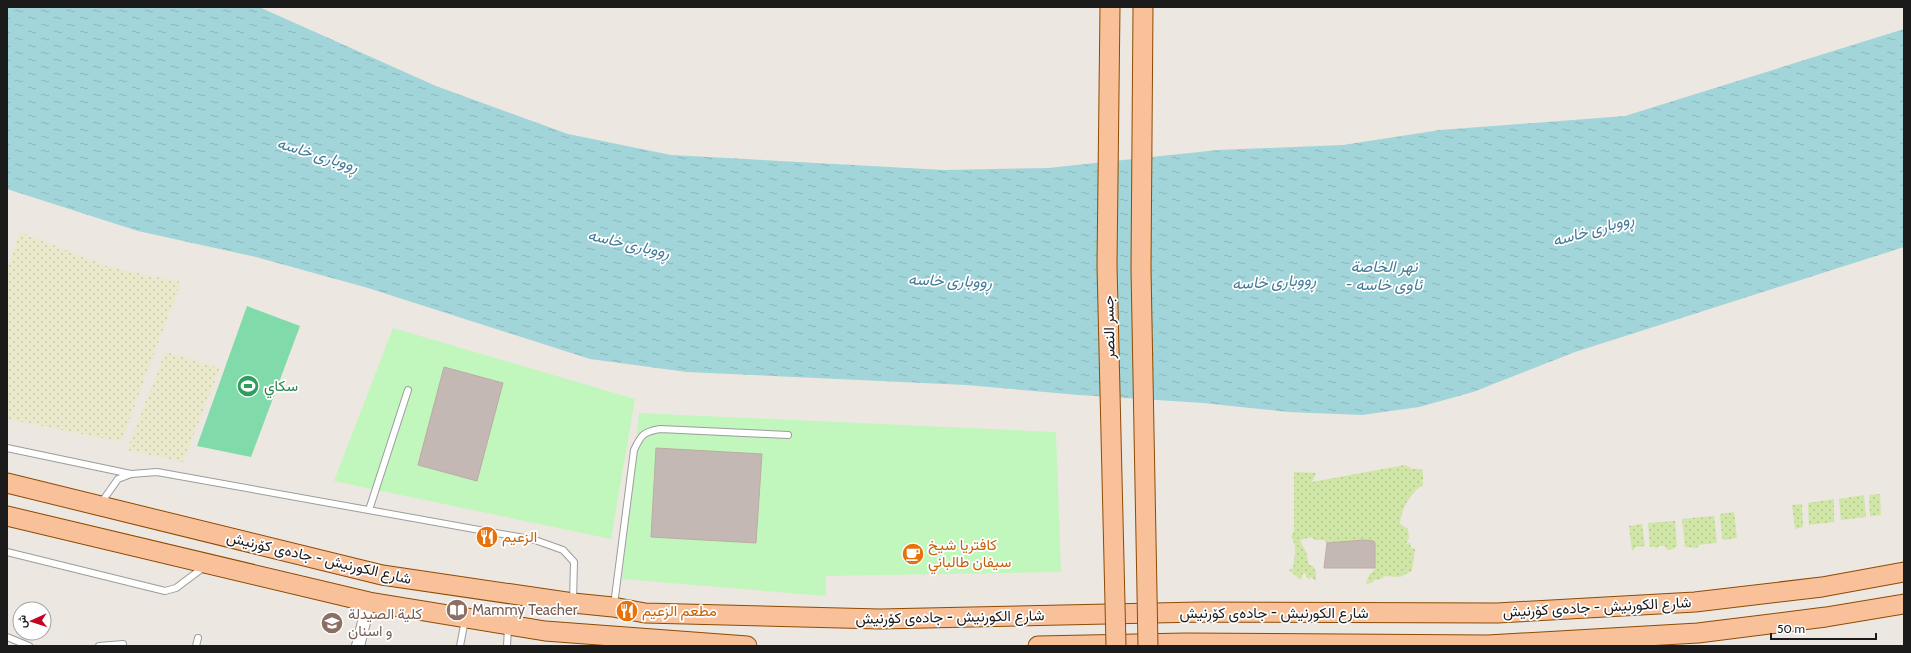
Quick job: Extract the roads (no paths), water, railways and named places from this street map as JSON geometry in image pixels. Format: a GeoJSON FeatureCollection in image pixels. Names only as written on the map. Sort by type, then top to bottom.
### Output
{"type":"FeatureCollection","features":[{"type":"Feature","properties":{"kind":"main road","name":"جسر النصر"},"geometry":{"type":"LineString","coordinates":[[1110,7],[1107,265],[1116,646]]}},
{"type":"Feature","properties":{"kind":"main road"},"geometry":{"type":"LineString","coordinates":[[1143,7],[1141,269],[1148,646]]}},
{"type":"Feature","properties":{"kind":"main road","name":"شارع الكورنيش - جادەی کۆرنیش"},"geometry":{"type":"LineString","coordinates":[[7,483],[382,575],[573,603],[613,607],[646,613],[880,619],[1200,612],[1497,613],[1695,602],[1822,586],[1904,572]]}},
{"type":"Feature","properties":{"kind":"main road","name":"شارع الكورنيش - جادەی کۆرنیش"},"geometry":{"type":"LineString","coordinates":[[7,516],[369,602],[545,631],[747,646]]}},
{"type":"Feature","properties":{"kind":"main road","name":"شارع الكورنيش - جادەی کۆرنیش"},"geometry":{"type":"LineString","coordinates":[[1050,646],[1488,646],[1697,639],[1904,604]]}},
{"type":"Feature","properties":{"kind":"street"},"geometry":{"type":"LineString","coordinates":[[358,646],[369,602]]}},
{"type":"Feature","properties":{"kind":"lane"},"geometry":{"type":"LineString","coordinates":[[369,510],[408,390]]}},
{"type":"Feature","properties":{"kind":"lane"},"geometry":{"type":"LineString","coordinates":[[613,607],[634,450],[642,435],[648,431],[660,429],[788,435]]}},
{"type":"Feature","properties":{"kind":"lane"},"geometry":{"type":"LineString","coordinates":[[7,448],[131,474],[157,472],[535,540],[563,550],[574,562],[573,603]]}},
{"type":"Feature","properties":{"kind":"lane"},"geometry":{"type":"LineString","coordinates":[[100,505],[118,479],[131,474]]}},
{"type":"Feature","properties":{"kind":"lane"},"geometry":{"type":"LineString","coordinates":[[7,552],[165,591],[176,588],[208,564]]}},
{"type":"Feature","properties":{"kind":"lane"},"geometry":{"type":"LineString","coordinates":[[460,646],[466,618]]}},
{"type":"Feature","properties":{"kind":"lane"},"geometry":{"type":"LineString","coordinates":[[507,646],[508,625]]}},
{"type":"Feature","properties":{"kind":"lane"},"geometry":{"type":"LineString","coordinates":[[7,638],[29,646]]}},
{"type":"Feature","properties":{"kind":"lane"},"geometry":{"type":"LineString","coordinates":[[196,646],[198,638]]}},
{"type":"Feature","properties":{"kind":"lane"},"geometry":{"type":"LineString","coordinates":[[99,646],[123,644]]}},
{"type":"Feature","properties":{"kind":"water","name":"نهر الخاصة - ئاوی خاسە"},"geometry":{"type":"Polygon","coordinates":[[[7,7],[259,7],[436,86],[568,134],[671,155],[944,170],[1048,168],[1218,150],[1343,145],[1440,130],[1625,116],[1904,29],[1904,247],[1575,352],[1473,392],[1419,407],[1362,415],[1288,412],[1203,403],[1079,395],[966,385],[687,372],[590,359],[368,288],[256,257],[138,231],[7,189],[7,7]]]}},
{"type":"Feature","properties":{"kind":"place","name":"سكاي"},"geometry":{"type":"Point","coordinates":[248,386]}},
{"type":"Feature","properties":{"kind":"place","name":"الزعيم"},"geometry":{"type":"Point","coordinates":[487,537]}},
{"type":"Feature","properties":{"kind":"place","name":"كافتريا شيخ سيفان طالباني"},"geometry":{"type":"Point","coordinates":[913,554]}},
{"type":"Feature","properties":{"kind":"place","name":"Mammy Teacher"},"geometry":{"type":"Point","coordinates":[457,610]}},
{"type":"Feature","properties":{"kind":"place","name":"مطعم الزعيم"},"geometry":{"type":"Point","coordinates":[627,611]}},
{"type":"Feature","properties":{"kind":"place","name":"كلية الصيدلة و اسنان"},"geometry":{"type":"Point","coordinates":[332,623]}},
{"type":"Feature","properties":{"kind":"water label","name":"ڕووباری خاسە"},"geometry":{"type":"Point","coordinates":[318,154]}},
{"type":"Feature","properties":{"kind":"water label","name":"ڕووباری خاسە"},"geometry":{"type":"Point","coordinates":[1593,229]}},
{"type":"Feature","properties":{"kind":"water label","name":"ڕووباری خاسە"},"geometry":{"type":"Point","coordinates":[629,243]}},
{"type":"Feature","properties":{"kind":"water label","name":"ڕووباری خاسە"},"geometry":{"type":"Point","coordinates":[950,280]}},
{"type":"Feature","properties":{"kind":"water label","name":"ڕووباری خاسە"},"geometry":{"type":"Point","coordinates":[1274,281]}}]}
